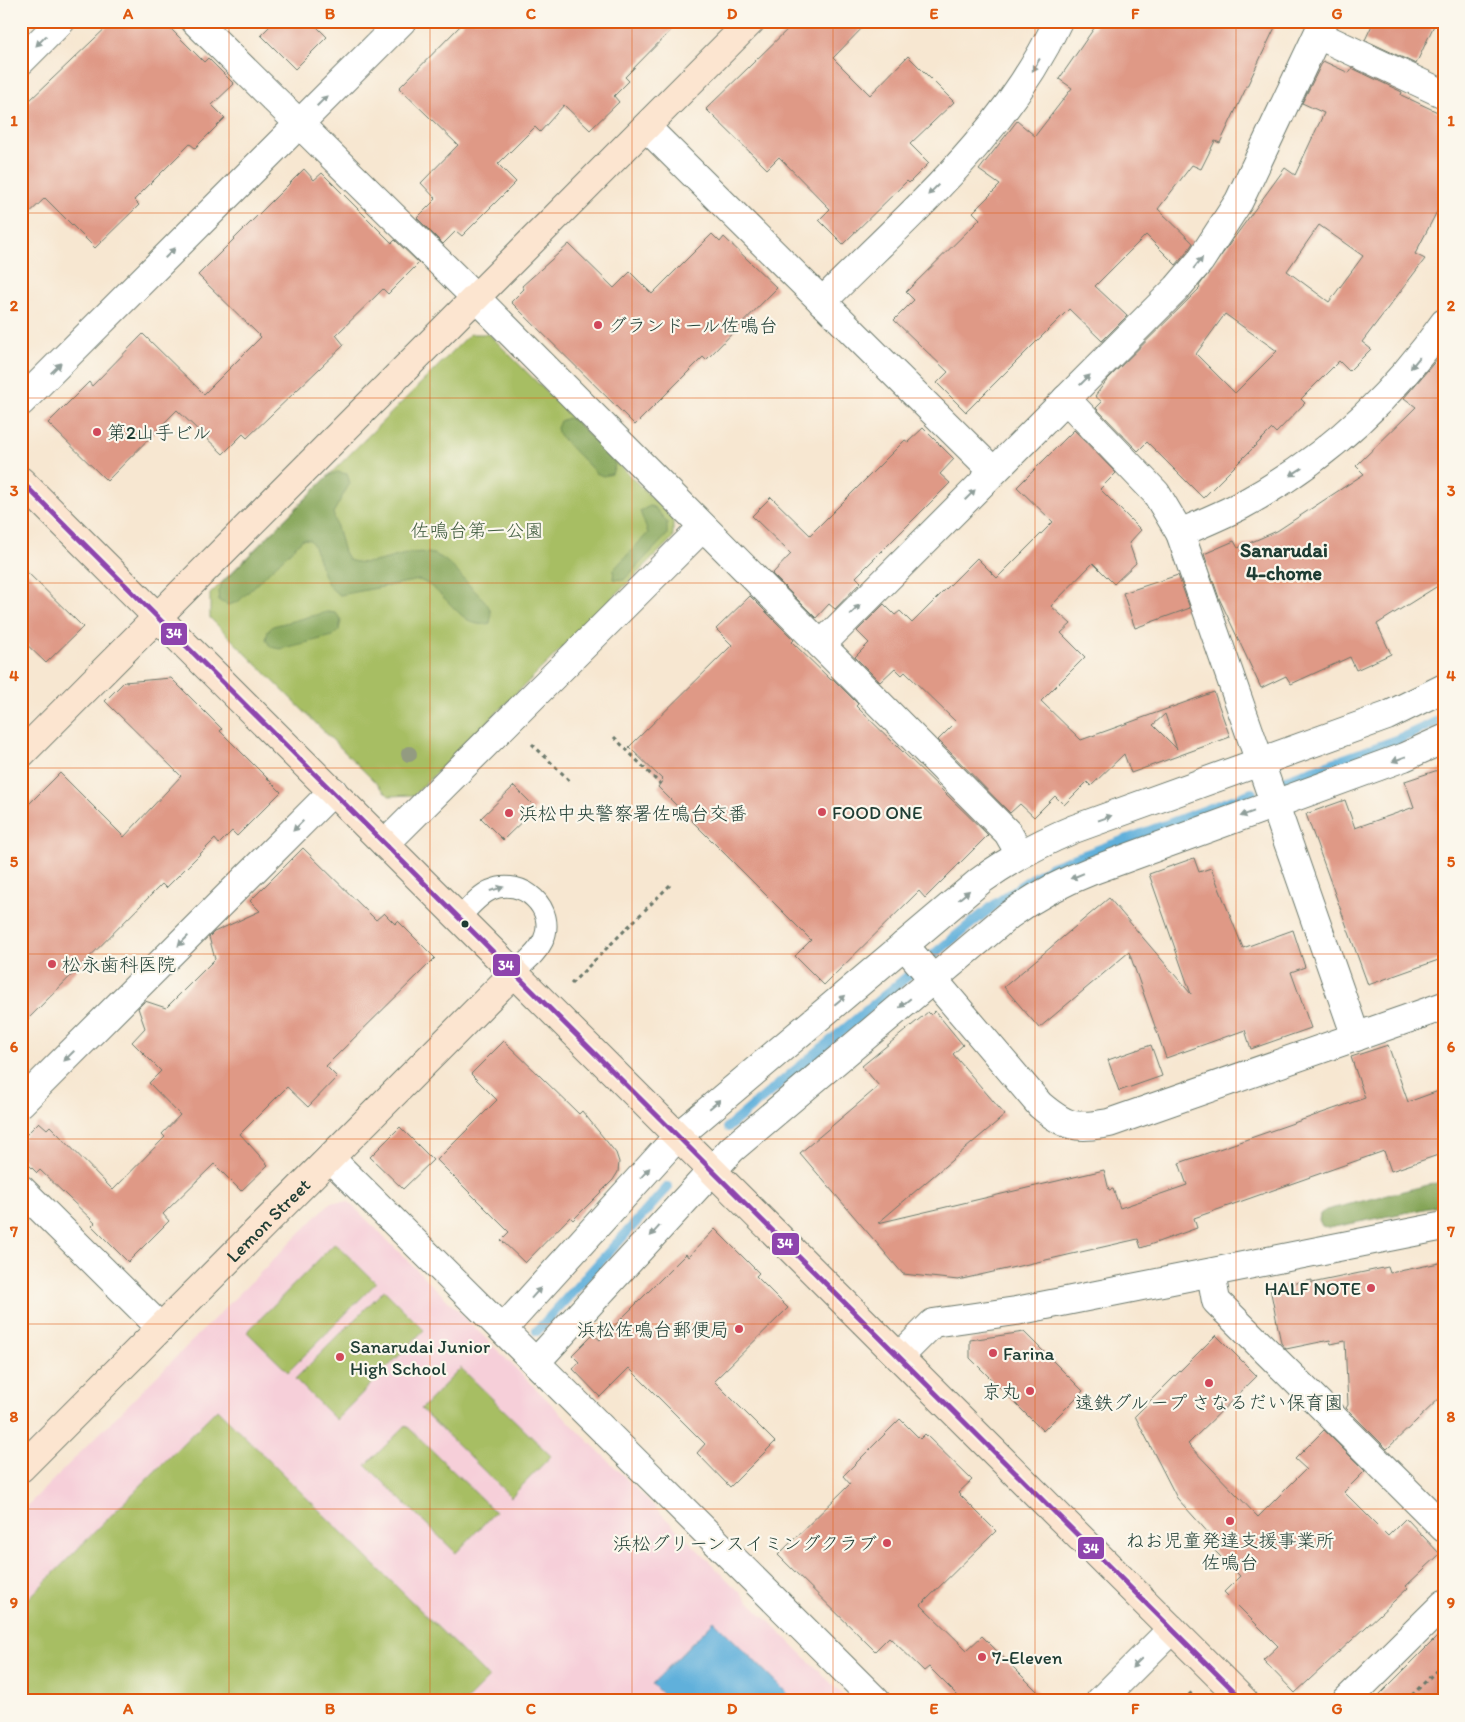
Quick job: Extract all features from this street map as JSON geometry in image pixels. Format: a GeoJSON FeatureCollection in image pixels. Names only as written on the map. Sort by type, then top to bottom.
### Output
{"type":"FeatureCollection","features":[{"type":"Feature","properties":{"kind":"street"},"geometry":{"type":"LineString","coordinates":[[21,61],[61,21]]}},
{"type":"Feature","properties":{"kind":"street"},"geometry":{"type":"LineString","coordinates":[[195,21],[476,298],[1008,833],[1020,854]]}},
{"type":"Feature","properties":{"kind":"street"},"geometry":{"type":"LineString","coordinates":[[21,402],[402,21]]}},
{"type":"Feature","properties":{"kind":"street"},"geometry":{"type":"LineString","coordinates":[[21,754],[751,21]]}},
{"type":"Feature","properties":{"kind":"street"},"geometry":{"type":"LineString","coordinates":[[822,302],[968,155],[997,122],[1023,87],[1058,21]]}},
{"type":"Feature","properties":{"kind":"street"},"geometry":{"type":"LineString","coordinates":[[821,645],[1176,288],[1220,232],[1238,201],[1321,28],[1444,94]]}},
{"type":"Feature","properties":{"kind":"street"},"geometry":{"type":"LineString","coordinates":[[646,128],[994,471]]}},
{"type":"Feature","properties":{"kind":"street"},"geometry":{"type":"LineString","coordinates":[[1180,533],[1240,506],[1275,486],[1339,441],[1396,386],[1444,324]]}},
{"type":"Feature","properties":{"kind":"street"},"geometry":{"type":"LineString","coordinates":[[1066,399],[1156,493],[1180,533],[1356,1037]]}},
{"type":"Feature","properties":{"kind":"street"},"geometry":{"type":"LineString","coordinates":[[21,481],[1244,1701]]}},
{"type":"Feature","properties":{"kind":"street"},"geometry":{"type":"LineString","coordinates":[[384,844],[703,527]]}},
{"type":"Feature","properties":{"kind":"street"},"geometry":{"type":"LineString","coordinates":[[503,1329],[678,1136],[980,881],[1020,854],[1074,829],[1387,716],[1444,688]]}},
{"type":"Feature","properties":{"kind":"street"},"geometry":{"type":"LineString","coordinates":[[536,1362],[711,1169],[732,1149],[1008,916],[1034,898],[1060,883],[1404,757],[1444,739]]}},
{"type":"Feature","properties":{"kind":"street"},"geometry":{"type":"LineString","coordinates":[[21,1103],[332,791]]}},
{"type":"Feature","properties":{"kind":"street"},"geometry":{"type":"LineString","coordinates":[[904,946],[1040,1105],[1059,1121],[1084,1128],[1109,1123],[1444,1006]]}},
{"type":"Feature","properties":{"kind":"street","name":"Lemon Street"},"geometry":{"type":"LineString","coordinates":[[21,1468],[514,973]]}},
{"type":"Feature","properties":{"kind":"street"},"geometry":{"type":"LineString","coordinates":[[330,1158],[876,1701]]}},
{"type":"Feature","properties":{"kind":"street"},"geometry":{"type":"LineString","coordinates":[[21,1189],[160,1328]]}},
{"type":"Feature","properties":{"kind":"street"},"geometry":{"type":"LineString","coordinates":[[899,1357],[933,1323],[1016,1311],[1444,1226]]}},
{"type":"Feature","properties":{"kind":"street"},"geometry":{"type":"LineString","coordinates":[[1211,1272],[1216,1301],[1444,1528]]}},
{"type":"Feature","properties":{"kind":"street"},"geometry":{"type":"LineString","coordinates":[[1346,1701],[1444,1604]]}},
{"type":"Feature","properties":{"kind":"street"},"geometry":{"type":"LineString","coordinates":[[1100,1701],[1172,1629]]}},
{"type":"Feature","properties":{"kind":"lane"},"geometry":{"type":"LineString","coordinates":[[459,918],[485,894],[504,886],[530,893],[539,903],[545,915],[546,928],[543,941],[514,973]]}},
{"type":"Feature","properties":{"kind":"path"},"geometry":{"type":"LineString","coordinates":[[508,720],[570,781]]}},
{"type":"Feature","properties":{"kind":"path"},"geometry":{"type":"LineString","coordinates":[[614,737],[660,784]]}},
{"type":"Feature","properties":{"kind":"path"},"geometry":{"type":"LineString","coordinates":[[568,986],[672,883]]}},
{"type":"Feature","properties":{"kind":"path"},"geometry":{"type":"LineString","coordinates":[[1406,1701],[1444,1663]]}},
{"type":"Feature","properties":{"kind":"path"},"geometry":{"type":"LineString","coordinates":[[1183,1701],[1188,1696]]}},
{"type":"Feature","properties":{"kind":"shaded area","name":"Sanarudai Junior High School"},"geometry":{"type":"Polygon","coordinates":[[[331,1202],[349,1202],[849,1701],[21,1701],[21,1512],[331,1202]]]}},
{"type":"Feature","properties":{"kind":"green space","name":"佐鳴台第一公園"},"geometry":{"type":"Polygon","coordinates":[[[470,334],[489,334],[673,519],[673,538],[414,795],[389,796],[210,618],[210,594],[470,334]]]}},
{"type":"Feature","properties":{"kind":"green space"},"geometry":{"type":"Polygon","coordinates":[[[568,418],[575,421],[612,458],[615,465],[612,474],[603,476],[596,473],[559,435],[557,428],[560,421],[568,418]]]}},
{"type":"Feature","properties":{"kind":"green space"},"geometry":{"type":"Polygon","coordinates":[[[337,472],[347,474],[350,483],[333,513],[344,552],[349,560],[371,562],[414,553],[436,555],[451,565],[484,600],[491,612],[490,623],[480,624],[471,622],[438,592],[419,580],[340,595],[328,584],[310,540],[303,539],[238,602],[228,605],[219,601],[218,592],[222,583],[328,476],[337,472]]]}},
{"type":"Feature","properties":{"kind":"green space"},"geometry":{"type":"Polygon","coordinates":[[[650,506],[655,508],[667,522],[667,535],[624,580],[613,579],[614,569],[648,533],[640,511],[650,506]]]}},
{"type":"Feature","properties":{"kind":"green space"},"geometry":{"type":"Polygon","coordinates":[[[327,612],[336,613],[341,620],[339,630],[333,636],[280,649],[271,647],[266,640],[268,631],[273,626],[327,612]]]}},
{"type":"Feature","properties":{"kind":"green space"},"geometry":{"type":"Polygon","coordinates":[[[1444,1181],[1444,1205],[1329,1228],[1322,1226],[1319,1220],[1320,1214],[1326,1210],[1444,1181]]]}},
{"type":"Feature","properties":{"kind":"green space"},"geometry":{"type":"Polygon","coordinates":[[[335,1243],[376,1283],[288,1372],[247,1332],[335,1243]]]}},
{"type":"Feature","properties":{"kind":"green space"},"geometry":{"type":"Polygon","coordinates":[[[384,1290],[424,1330],[336,1420],[295,1379],[384,1290]]]}},
{"type":"Feature","properties":{"kind":"green space"},"geometry":{"type":"Polygon","coordinates":[[[461,1368],[551,1456],[511,1497],[421,1409],[461,1368]]]}},
{"type":"Feature","properties":{"kind":"green space"},"geometry":{"type":"Polygon","coordinates":[[[217,1409],[489,1678],[466,1701],[21,1701],[21,1606],[217,1409]]]}},
{"type":"Feature","properties":{"kind":"green space"},"geometry":{"type":"Polygon","coordinates":[[[406,1425],[495,1512],[456,1553],[366,1465],[406,1425]]]}},
{"type":"Feature","properties":{"kind":"water"},"geometry":{"type":"Polygon","coordinates":[[[714,1621],[795,1701],[669,1701],[652,1684],[714,1621]]]}},
{"type":"Feature","properties":{"kind":"building"},"geometry":{"type":"Polygon","coordinates":[[[113,21],[163,21],[204,62],[208,58],[234,84],[212,105],[225,118],[195,148],[190,144],[134,200],[139,205],[95,248],[45,198],[21,221],[21,101],[29,101],[113,21]]]}},
{"type":"Feature","properties":{"kind":"building"},"geometry":{"type":"Polygon","coordinates":[[[275,21],[311,21],[327,37],[295,69],[261,35],[275,21]]]}},
{"type":"Feature","properties":{"kind":"building"},"geometry":{"type":"Polygon","coordinates":[[[465,21],[680,21],[625,77],[629,81],[614,96],[619,102],[590,130],[564,105],[540,132],[535,127],[498,164],[516,182],[462,236],[456,231],[443,244],[417,218],[436,199],[421,183],[458,145],[399,88],[465,21]]]}},
{"type":"Feature","properties":{"kind":"building"},"geometry":{"type":"Polygon","coordinates":[[[796,21],[869,21],[833,58],[870,95],[908,56],[954,102],[910,144],[929,163],[909,183],[907,181],[843,244],[819,220],[830,209],[779,157],[767,169],[706,109],[796,21]]]}},
{"type":"Feature","properties":{"kind":"building"},"geometry":{"type":"Polygon","coordinates":[[[1099,21],[1278,21],[1220,143],[1215,141],[1201,169],[1192,165],[1158,209],[1193,243],[1187,252],[1176,265],[1146,235],[1095,286],[1127,316],[1102,341],[1069,309],[966,412],[937,383],[948,372],[894,320],[914,300],[906,292],[980,219],[973,212],[1000,185],[979,170],[1017,121],[1035,136],[1072,88],[1059,79],[1099,21]]]}},
{"type":"Feature","properties":{"kind":"building"},"geometry":{"type":"Polygon","coordinates":[[[1374,21],[1436,21],[1416,64],[1365,40],[1374,21]]]}},
{"type":"Feature","properties":{"kind":"building"},"geometry":{"type":"Polygon","coordinates":[[[1323,61],[1349,73],[1352,68],[1402,92],[1401,95],[1444,115],[1444,198],[1415,254],[1425,259],[1362,342],[1371,349],[1349,371],[1339,361],[1301,399],[1305,403],[1276,433],[1272,429],[1203,498],[1147,442],[1138,451],[1096,408],[1102,402],[1095,396],[1107,380],[1200,288],[1199,286],[1285,168],[1295,175],[1324,113],[1302,103],[1323,61]],[[1319,225],[1287,271],[1329,302],[1363,256],[1319,225]],[[1225,314],[1196,354],[1235,393],[1277,351],[1225,314]]]}},
{"type":"Feature","properties":{"kind":"building"},"geometry":{"type":"Polygon","coordinates":[[[304,169],[314,180],[322,173],[392,243],[395,240],[419,263],[388,294],[383,289],[336,335],[344,345],[247,438],[243,434],[223,454],[177,410],[107,481],[48,423],[89,382],[92,386],[143,334],[204,394],[261,337],[198,275],[304,169]]]}},
{"type":"Feature","properties":{"kind":"building","name":"グランドール佐鳴台"},"geometry":{"type":"Polygon","coordinates":[[[712,234],[720,242],[724,237],[777,288],[706,360],[703,357],[635,425],[511,302],[524,289],[522,286],[569,244],[614,288],[630,272],[652,294],[712,234]]]}},
{"type":"Feature","properties":{"kind":"building"},"geometry":{"type":"Polygon","coordinates":[[[1444,351],[1444,582],[1377,624],[1391,654],[1356,670],[1350,657],[1291,684],[1286,676],[1261,688],[1219,598],[1204,554],[1234,541],[1238,548],[1277,531],[1364,474],[1356,466],[1416,407],[1404,398],[1444,351]]]}},
{"type":"Feature","properties":{"kind":"building"},"geometry":{"type":"Polygon","coordinates":[[[923,428],[954,459],[940,474],[950,483],[856,577],[861,582],[835,609],[829,604],[816,618],[772,574],[791,554],[752,516],[771,497],[810,535],[905,440],[908,442],[923,428]]]}},
{"type":"Feature","properties":{"kind":"building"},"geometry":{"type":"Polygon","coordinates":[[[1074,430],[1116,473],[1100,489],[1141,530],[1129,543],[1136,563],[1114,584],[1093,563],[1051,606],[1071,624],[1061,633],[1085,657],[1041,701],[1081,740],[1214,692],[1230,737],[1131,773],[1124,754],[1091,786],[1087,782],[1064,805],[1055,796],[1034,817],[1020,804],[1010,813],[938,740],[956,722],[905,672],[902,675],[895,668],[880,682],[855,657],[869,643],[857,631],[884,604],[895,615],[900,611],[912,623],[977,558],[997,578],[1053,522],[1017,487],[1074,430]],[[1165,714],[1153,725],[1177,749],[1165,714]]]}},
{"type":"Feature","properties":{"kind":"building"},"geometry":{"type":"Polygon","coordinates":[[[21,566],[83,627],[46,663],[21,639],[21,566]]]}},
{"type":"Feature","properties":{"kind":"building"},"geometry":{"type":"Polygon","coordinates":[[[1178,575],[1190,608],[1135,628],[1123,593],[1178,575]]]}},
{"type":"Feature","properties":{"kind":"building","name":"FOOD ONE"},"geometry":{"type":"Polygon","coordinates":[[[750,596],[794,640],[792,642],[831,680],[833,679],[858,704],[856,706],[988,835],[925,898],[919,891],[824,985],[795,956],[811,940],[658,787],[663,780],[629,747],[732,645],[716,629],[750,596]]]}},
{"type":"Feature","properties":{"kind":"building"},"geometry":{"type":"Polygon","coordinates":[[[171,678],[222,729],[220,731],[281,792],[237,836],[232,831],[219,844],[215,839],[166,888],[162,884],[21,1026],[21,812],[60,773],[124,837],[181,776],[105,701],[124,682],[171,678]]]}},
{"type":"Feature","properties":{"kind":"building"},"geometry":{"type":"Polygon","coordinates":[[[1444,768],[1444,958],[1368,985],[1306,814],[1345,800],[1355,828],[1414,807],[1405,781],[1444,768]]]}},
{"type":"Feature","properties":{"kind":"building"},"geometry":{"type":"Polygon","coordinates":[[[514,786],[536,808],[503,840],[481,818],[514,786]]]}},
{"type":"Feature","properties":{"kind":"building"},"geometry":{"type":"Polygon","coordinates":[[[303,848],[376,920],[384,913],[395,924],[398,921],[435,958],[326,1066],[337,1077],[308,1107],[287,1087],[240,1134],[268,1165],[241,1191],[214,1164],[163,1214],[169,1221],[128,1262],[92,1226],[95,1223],[40,1170],[37,1173],[21,1157],[21,1140],[39,1122],[47,1129],[50,1126],[113,1190],[165,1137],[162,1134],[180,1115],[149,1083],[161,1071],[132,1042],[145,1028],[138,1008],[145,1001],[166,1008],[215,959],[209,937],[214,932],[260,911],[250,901],[303,848]]]}},
{"type":"Feature","properties":{"kind":"building"},"geometry":{"type":"Polygon","coordinates":[[[1194,858],[1199,872],[1211,868],[1243,948],[1293,930],[1305,967],[1291,972],[1311,1028],[1251,1049],[1245,1030],[1166,1058],[1129,952],[1039,1028],[1004,987],[1109,898],[1191,994],[1149,874],[1194,858]]]}},
{"type":"Feature","properties":{"kind":"building"},"geometry":{"type":"Polygon","coordinates":[[[935,1011],[963,1045],[953,1054],[1005,1115],[878,1223],[1104,1170],[1109,1190],[1113,1189],[1120,1208],[1187,1185],[1179,1163],[1365,1098],[1351,1057],[1388,1045],[1408,1102],[1444,1089],[1444,1153],[1391,1171],[1384,1151],[1194,1218],[1197,1228],[1141,1248],[1138,1239],[958,1280],[903,1274],[800,1153],[879,1086],[862,1066],[928,1012],[931,1015],[935,1011]]]}},
{"type":"Feature","properties":{"kind":"building"},"geometry":{"type":"Polygon","coordinates":[[[504,1041],[579,1114],[582,1111],[616,1153],[619,1162],[618,1172],[613,1180],[573,1220],[570,1217],[525,1263],[501,1240],[509,1232],[437,1160],[497,1100],[471,1074],[504,1041]]]}},
{"type":"Feature","properties":{"kind":"building"},"geometry":{"type":"Polygon","coordinates":[[[1151,1045],[1162,1076],[1119,1091],[1108,1060],[1151,1045]]]}},
{"type":"Feature","properties":{"kind":"building"},"geometry":{"type":"Polygon","coordinates":[[[400,1127],[433,1160],[403,1189],[370,1157],[400,1127]]]}},
{"type":"Feature","properties":{"kind":"building"},"geometry":{"type":"Polygon","coordinates":[[[715,1229],[759,1273],[756,1276],[788,1308],[714,1381],[775,1442],[730,1487],[697,1453],[705,1444],[629,1368],[600,1397],[573,1369],[579,1362],[572,1355],[593,1334],[600,1340],[686,1254],[688,1257],[715,1229]]]}},
{"type":"Feature","properties":{"kind":"building"},"geometry":{"type":"Polygon","coordinates":[[[1444,1262],[1444,1394],[1387,1449],[1346,1408],[1348,1405],[1345,1341],[1331,1344],[1330,1340],[1286,1349],[1281,1343],[1270,1288],[1312,1280],[1312,1283],[1388,1267],[1390,1273],[1444,1262]]]}},
{"type":"Feature","properties":{"kind":"building"},"geometry":{"type":"Polygon","coordinates":[[[1024,1332],[1083,1391],[1043,1431],[970,1358],[970,1340],[1024,1332]]]}},
{"type":"Feature","properties":{"kind":"building"},"geometry":{"type":"Polygon","coordinates":[[[1216,1335],[1257,1376],[1188,1444],[1258,1517],[1306,1469],[1295,1459],[1324,1430],[1365,1471],[1344,1492],[1388,1536],[1406,1518],[1440,1554],[1406,1586],[1408,1588],[1295,1693],[1263,1660],[1278,1646],[1224,1592],[1240,1576],[1206,1542],[1212,1537],[1177,1498],[1135,1416],[1216,1335]]]}},
{"type":"Feature","properties":{"kind":"building","name":"浜松グリーンスイミングクラブ"},"geometry":{"type":"Polygon","coordinates":[[[900,1419],[920,1439],[925,1434],[972,1480],[958,1493],[996,1531],[921,1605],[967,1650],[982,1636],[1047,1701],[963,1701],[929,1667],[924,1671],[889,1637],[875,1651],[778,1555],[850,1484],[843,1476],[900,1419]]]}},
{"type":"Feature","properties":{"kind":"building"},"geometry":{"type":"Polygon","coordinates":[[[1444,1630],[1444,1701],[1373,1701],[1444,1630]]]}},
{"type":"Feature","properties":{"kind":"waterway"},"geometry":{"type":"LineString","coordinates":[[1286,780],[1397,740],[1444,718]]}},
{"type":"Feature","properties":{"kind":"waterway"},"geometry":{"type":"LineString","coordinates":[[933,955],[1005,897],[1052,867],[1252,793]]}},
{"type":"Feature","properties":{"kind":"waterway"},"geometry":{"type":"LineString","coordinates":[[728,1127],[909,975]]}},
{"type":"Feature","properties":{"kind":"waterway"},"geometry":{"type":"LineString","coordinates":[[537,1331],[668,1187]]}},
{"type":"Feature","properties":{"kind":"transit line","name":"34"},"geometry":{"type":"LineString","coordinates":[[21,481],[1244,1701]]}},
{"type":"Feature","properties":{"kind":"place","name":"グランドール佐鳴台"},"geometry":{"type":"Point","coordinates":[598,325]}},
{"type":"Feature","properties":{"kind":"place","name":"第2山手ビル"},"geometry":{"type":"Point","coordinates":[97,432]}},
{"type":"Feature","properties":{"kind":"place","name":"FOOD ONE"},"geometry":{"type":"Point","coordinates":[822,812]}},
{"type":"Feature","properties":{"kind":"place","name":"浜松中央警察署佐鳴台交番"},"geometry":{"type":"Point","coordinates":[509,813]}},
{"type":"Feature","properties":{"kind":"place","name":"松永歯科医院"},"geometry":{"type":"Point","coordinates":[52,964]}},
{"type":"Feature","properties":{"kind":"place","name":"HALF NOTE"},"geometry":{"type":"Point","coordinates":[1371,1288]}},
{"type":"Feature","properties":{"kind":"place","name":"浜松佐鳴台郵便局"},"geometry":{"type":"Point","coordinates":[739,1329]}},
{"type":"Feature","properties":{"kind":"place","name":"Farina"},"geometry":{"type":"Point","coordinates":[993,1353]}},
{"type":"Feature","properties":{"kind":"place","name":"Sanarudai Junior High School"},"geometry":{"type":"Point","coordinates":[340,1357]}},
{"type":"Feature","properties":{"kind":"place","name":"遠鉄グループ さなるだい保育園"},"geometry":{"type":"Point","coordinates":[1209,1383]}},
{"type":"Feature","properties":{"kind":"place","name":"京丸"},"geometry":{"type":"Point","coordinates":[1030,1391]}},
{"type":"Feature","properties":{"kind":"place","name":"ねお児童発達支援事業所 佐鳴台"},"geometry":{"type":"Point","coordinates":[1230,1521]}},
{"type":"Feature","properties":{"kind":"place","name":"浜松グリーンスイミングクラブ"},"geometry":{"type":"Point","coordinates":[887,1543]}},
{"type":"Feature","properties":{"kind":"place","name":"7-Eleven"},"geometry":{"type":"Point","coordinates":[982,1657]}},
{"type":"Feature","properties":{"kind":"district","name":"Sanarudai 4-chome"},"geometry":{"type":"Point","coordinates":[1284,562]}}]}
